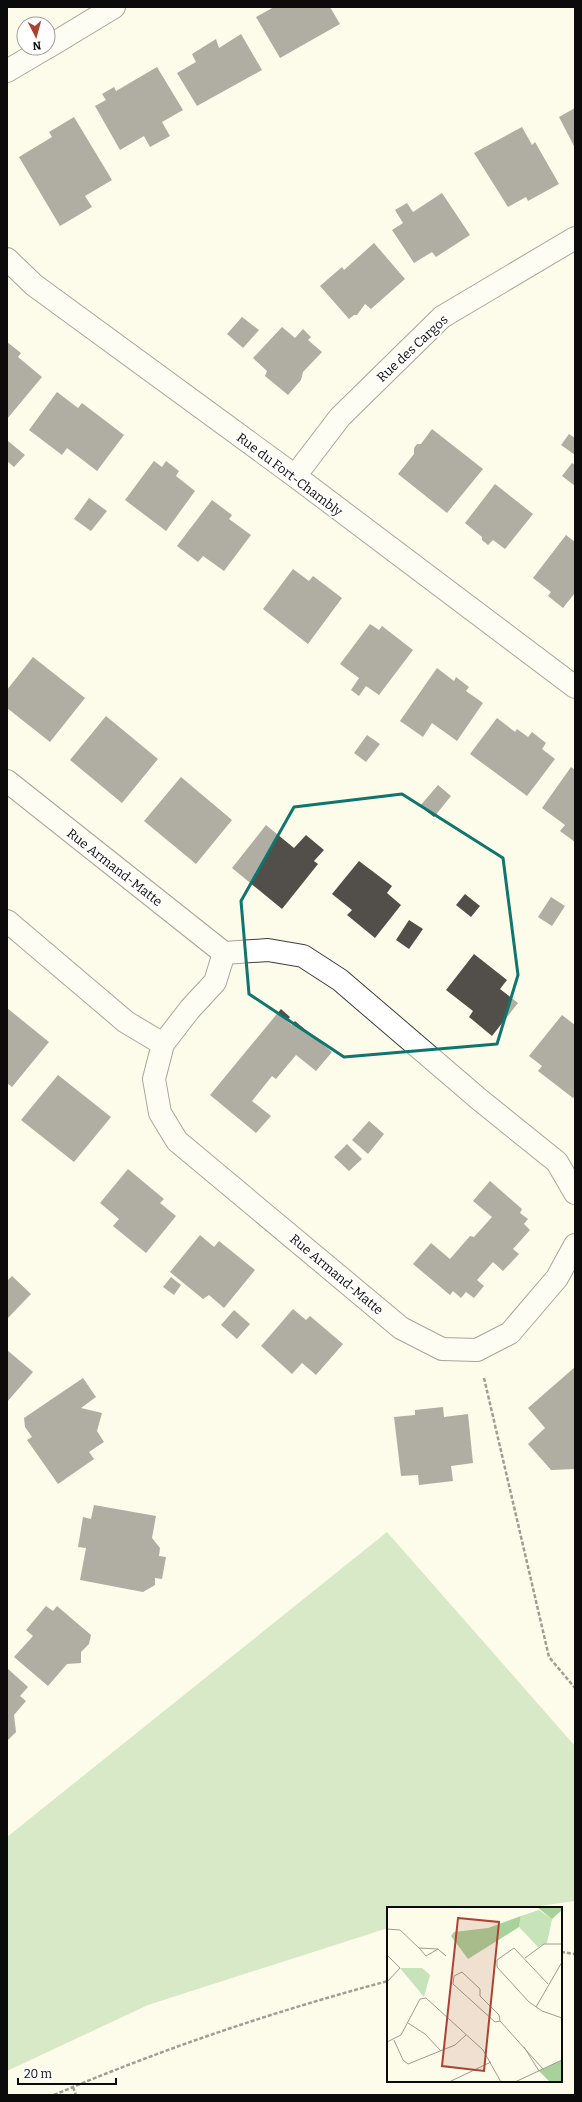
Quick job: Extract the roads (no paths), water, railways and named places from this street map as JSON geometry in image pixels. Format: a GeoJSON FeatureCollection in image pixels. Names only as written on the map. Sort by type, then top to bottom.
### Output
{"type":"FeatureCollection","features":[{"type":"Feature","properties":{"kind":"street"},"geometry":{"type":"LineString","coordinates":[[56,42],[114,7]]}},
{"type":"Feature","properties":{"kind":"street"},"geometry":{"type":"LineString","coordinates":[[7,71],[32,56]]}},
{"type":"Feature","properties":{"kind":"street","name":"Rue des Cargos"},"geometry":{"type":"LineString","coordinates":[[294,476],[340,417],[442,317],[575,238]]}},
{"type":"Feature","properties":{"kind":"street","name":"Rue du Fort-Chambly"},"geometry":{"type":"LineString","coordinates":[[7,259],[34,285],[294,476],[575,687]]}},
{"type":"Feature","properties":{"kind":"street","name":"Rue Armand-Matte"},"geometry":{"type":"LineString","coordinates":[[7,781],[224,953],[215,982],[190,1009],[163,1044],[154,1079],[160,1113],[177,1141],[401,1328],[442,1349],[477,1350],[510,1333],[557,1278],[575,1245]]}},
{"type":"Feature","properties":{"kind":"street"},"geometry":{"type":"LineString","coordinates":[[7,921],[126,1022],[163,1044]]}},
{"type":"Feature","properties":{"kind":"street"},"geometry":{"type":"LineString","coordinates":[[224,953],[268,950],[303,956],[340,980],[480,1100],[557,1162],[575,1193]]}}]}
